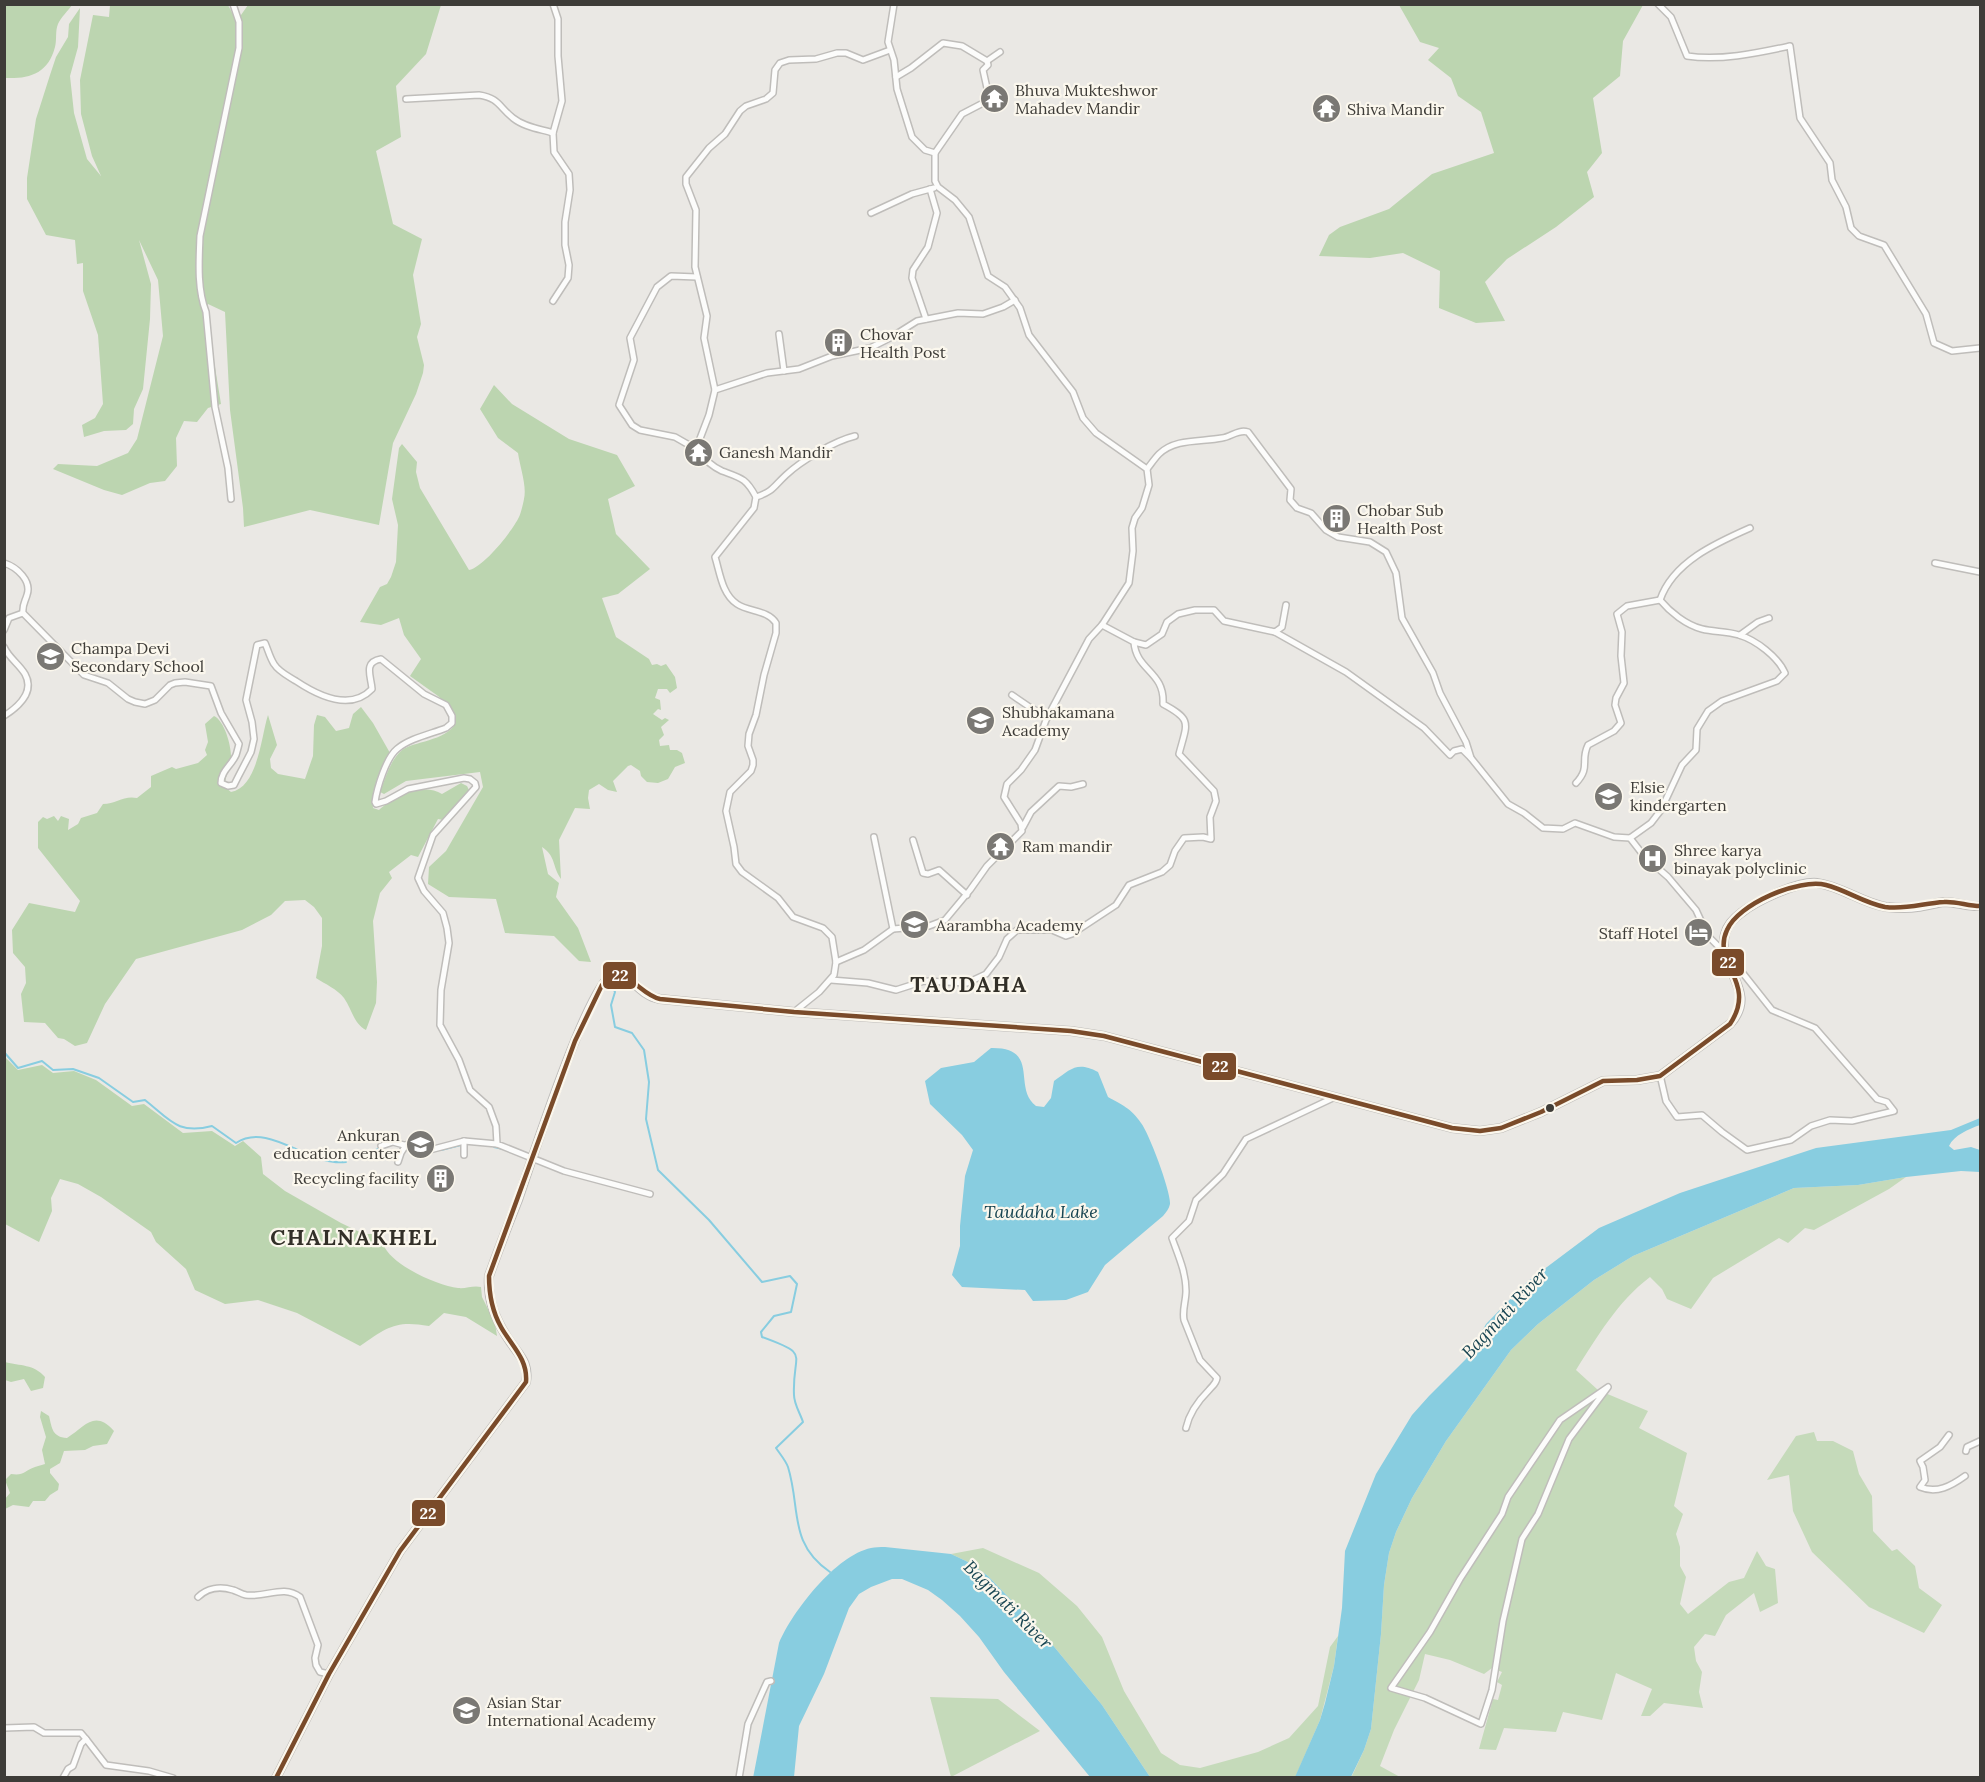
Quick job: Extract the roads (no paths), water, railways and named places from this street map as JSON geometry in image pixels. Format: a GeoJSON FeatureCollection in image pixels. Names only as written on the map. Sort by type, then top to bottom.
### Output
{"type":"FeatureCollection","features":[{"type":"Feature","properties":{"kind":"main road"},"geometry":{"type":"LineString","coordinates":[[276,1778],[329,1674],[400,1551],[526,1382],[528,1374],[524,1358],[511,1343],[495,1317],[489,1296],[489,1276],[564,1064],[606,978],[617,974],[626,978],[649,996],[660,999],[1071,1031],[1156,1049],[1452,1128],[1480,1131],[1501,1128],[1541,1112],[1603,1081],[1637,1080],[1660,1075],[1730,1024],[1741,1009],[1739,991],[1725,953],[1725,936],[1731,921],[1740,913],[1765,900],[1808,883],[1828,886],[1883,906],[1914,908],[1943,902],[1980,906]]}},
{"type":"Feature","properties":{"kind":"street"},"geometry":{"type":"LineString","coordinates":[[231,499],[228,468],[216,407],[199,265],[200,236],[239,48],[239,22],[233,4]]}},
{"type":"Feature","properties":{"kind":"street"},"geometry":{"type":"LineString","coordinates":[[553,4],[558,18],[558,56],[562,101],[553,133],[554,152],[569,174],[570,189],[565,222],[568,278],[553,301]]}},
{"type":"Feature","properties":{"kind":"street"},"geometry":{"type":"LineString","coordinates":[[894,4],[888,42],[897,89],[912,137],[925,150],[935,153]]}},
{"type":"Feature","properties":{"kind":"street"},"geometry":{"type":"LineString","coordinates":[[1658,4],[1671,17],[1687,56],[1706,59],[1790,46],[1800,118],[1830,163],[1832,180],[1846,207],[1851,228],[1859,236],[1884,245],[1926,314],[1934,343],[1952,351],[1980,348]]}},
{"type":"Feature","properties":{"kind":"street"},"geometry":{"type":"LineString","coordinates":[[896,77],[943,43],[962,46],[987,61]]}},
{"type":"Feature","properties":{"kind":"street"},"geometry":{"type":"LineString","coordinates":[[696,448],[709,415],[715,390],[704,338],[707,316],[697,277],[696,210],[686,184],[686,177],[709,148],[725,134],[740,111],[746,106],[766,99],[773,93],[775,70],[780,63],[789,60],[816,59],[837,53],[846,53],[863,60],[890,50]]}},
{"type":"Feature","properties":{"kind":"street"},"geometry":{"type":"LineString","coordinates":[[1000,52],[987,61],[988,64],[982,70],[989,97],[987,101],[962,114],[935,153],[935,181],[938,187],[956,200],[969,217],[988,276],[1005,286],[1015,300],[1029,335],[1073,392],[1083,418],[1096,433],[1147,469]]}},
{"type":"Feature","properties":{"kind":"street"},"geometry":{"type":"LineString","coordinates":[[406,99],[489,96],[498,102],[513,119],[526,126],[553,133]]}},
{"type":"Feature","properties":{"kind":"street"},"geometry":{"type":"LineString","coordinates":[[871,213],[912,194],[938,187]]}},
{"type":"Feature","properties":{"kind":"street"},"geometry":{"type":"LineString","coordinates":[[926,319],[912,278],[913,270],[930,241],[937,213],[930,189]]}},
{"type":"Feature","properties":{"kind":"street"},"geometry":{"type":"LineString","coordinates":[[697,277],[671,276],[657,286],[630,338],[634,360],[619,405],[632,425],[640,430],[675,436],[696,448],[707,462],[745,480],[756,496],[753,507],[715,557],[729,596],[739,606],[769,616],[776,623],[776,633],[756,715],[749,734],[748,746],[753,765],[751,771],[730,792],[726,811],[736,864],[749,879],[778,898],[793,917],[826,930],[832,937],[836,971],[819,993],[794,1011]]}},
{"type":"Feature","properties":{"kind":"street"},"geometry":{"type":"LineString","coordinates":[[715,390],[767,373],[799,369],[832,356],[870,348],[917,321],[958,313],[983,314],[1003,308],[1015,300]]}},
{"type":"Feature","properties":{"kind":"street"},"geometry":{"type":"LineString","coordinates":[[780,334],[784,371]]}},
{"type":"Feature","properties":{"kind":"street"},"geometry":{"type":"LineString","coordinates":[[1023,828],[1004,797],[1007,784],[1021,770],[1035,750],[1048,716],[1089,639],[1102,625],[1129,583],[1133,551],[1132,528],[1142,508],[1149,485],[1147,469],[1160,453],[1174,445],[1223,438],[1241,431],[1248,432],[1291,489],[1290,501],[1297,508],[1311,513],[1326,530],[1338,537],[1370,542],[1386,552],[1396,573],[1402,618],[1433,672],[1440,693],[1466,742],[1471,758]]}},
{"type":"Feature","properties":{"kind":"street"},"geometry":{"type":"LineString","coordinates":[[756,496],[770,492],[786,475],[809,458],[855,436]]}},
{"type":"Feature","properties":{"kind":"street"},"geometry":{"type":"LineString","coordinates":[[1660,600],[1665,584],[1702,552],[1750,528]]}},
{"type":"Feature","properties":{"kind":"street"},"geometry":{"type":"LineString","coordinates":[[4,563],[20,572],[28,586],[28,594],[22,606],[23,613],[84,675],[108,683],[128,699],[145,704],[156,700],[175,683],[211,686],[221,713],[238,744],[236,757],[220,780],[228,786],[234,785],[253,746],[252,722],[246,700],[257,645],[265,643],[274,665],[281,672],[325,697],[345,701],[368,693],[372,689],[369,666],[371,662],[381,658],[424,694],[446,705],[452,716],[452,723],[447,728],[406,743],[395,750],[386,765],[376,792],[375,802],[376,804],[386,801],[408,789],[464,778],[475,783],[476,787],[433,835],[418,878],[424,891],[442,913],[447,928],[449,943],[441,990],[440,1025],[459,1060],[470,1090],[489,1107],[496,1126],[497,1143]]}},
{"type":"Feature","properties":{"kind":"street"},"geometry":{"type":"LineString","coordinates":[[1935,563],[1980,572]]}},
{"type":"Feature","properties":{"kind":"street"},"geometry":{"type":"LineString","coordinates":[[1102,625],[1134,642],[1146,645],[1162,634],[1167,622],[1178,615],[1195,610],[1214,610],[1224,621],[1275,632],[1346,672],[1424,728],[1450,755],[1462,749],[1508,804],[1543,828],[1563,829],[1575,823],[1614,837],[1630,838],[1651,823],[1661,810],[1682,765],[1696,750],[1697,729],[1708,711],[1722,701],[1777,681],[1785,673],[1771,654],[1740,635],[1700,629],[1679,618],[1660,600]]}},
{"type":"Feature","properties":{"kind":"street"},"geometry":{"type":"LineString","coordinates":[[1576,783],[1585,773],[1588,745],[1614,731],[1621,723],[1616,698],[1624,683],[1621,656],[1622,632],[1617,614],[1627,606],[1660,600]]}},
{"type":"Feature","properties":{"kind":"street"},"geometry":{"type":"LineString","coordinates":[[1275,632],[1282,627],[1286,605]]}},
{"type":"Feature","properties":{"kind":"street"},"geometry":{"type":"LineString","coordinates":[[4,630],[9,618],[23,613]]}},
{"type":"Feature","properties":{"kind":"street"},"geometry":{"type":"LineString","coordinates":[[1740,635],[1758,622],[1769,618]]}},
{"type":"Feature","properties":{"kind":"street"},"geometry":{"type":"LineString","coordinates":[[831,980],[868,983],[896,990],[924,981],[967,983],[977,980],[986,974],[999,957],[1007,939],[1017,930],[1052,930],[1062,936],[1072,934],[1116,905],[1129,885],[1162,872],[1170,865],[1175,850],[1184,838],[1211,839],[1210,817],[1216,801],[1214,791],[1179,754],[1186,725],[1181,713],[1163,704],[1163,694],[1156,676],[1140,662],[1134,642]]}},
{"type":"Feature","properties":{"kind":"street"},"geometry":{"type":"LineString","coordinates":[[4,647],[24,672],[28,686],[21,704],[4,716]]}},
{"type":"Feature","properties":{"kind":"street"},"geometry":{"type":"LineString","coordinates":[[1012,695],[1048,716]]}},
{"type":"Feature","properties":{"kind":"street"},"geometry":{"type":"LineString","coordinates":[[836,962],[864,950],[893,929],[917,925],[929,926],[945,921],[987,866],[1022,831],[1031,812],[1059,786],[1071,788],[1083,784]]}},
{"type":"Feature","properties":{"kind":"street"},"geometry":{"type":"LineString","coordinates":[[874,837],[893,929]]}},
{"type":"Feature","properties":{"kind":"street"},"geometry":{"type":"LineString","coordinates":[[1630,838],[1644,856],[1668,877],[1696,910],[1708,936],[1725,953]]}},
{"type":"Feature","properties":{"kind":"street"},"geometry":{"type":"LineString","coordinates":[[913,840],[923,873],[928,874],[939,870],[967,895]]}},
{"type":"Feature","properties":{"kind":"street"},"geometry":{"type":"LineString","coordinates":[[1660,1075],[1666,1101],[1677,1117],[1702,1115],[1747,1150],[1791,1140],[1811,1126],[1830,1120],[1852,1121],[1894,1111],[1887,1102],[1877,1100],[1815,1028],[1772,1010],[1734,962],[1728,962]]}},
{"type":"Feature","properties":{"kind":"street"},"geometry":{"type":"LineString","coordinates":[[1186,1428],[1188,1419],[1217,1378],[1200,1360],[1184,1320],[1186,1292],[1184,1272],[1172,1238],[1189,1221],[1196,1200],[1223,1174],[1246,1139],[1333,1098]]}},
{"type":"Feature","properties":{"kind":"street"},"geometry":{"type":"LineString","coordinates":[[464,1141],[464,1152]]}},
{"type":"Feature","properties":{"kind":"street"},"geometry":{"type":"LineString","coordinates":[[381,1146],[393,1142],[404,1147],[426,1151],[464,1141],[497,1143],[564,1172],[650,1194]]}},
{"type":"Feature","properties":{"kind":"street"},"geometry":{"type":"LineString","coordinates":[[398,1162],[404,1147]]}},
{"type":"Feature","properties":{"kind":"street"},"geometry":{"type":"LineString","coordinates":[[1608,1387],[1569,1439],[1538,1514],[1522,1539],[1503,1621],[1492,1690],[1481,1724],[1425,1698],[1391,1688],[1430,1632],[1460,1579],[1502,1514],[1508,1497],[1560,1420],[1608,1387]]}},
{"type":"Feature","properties":{"kind":"street"},"geometry":{"type":"LineString","coordinates":[[1949,1436],[1940,1447],[1920,1461],[1925,1480],[1920,1487],[1929,1491],[1941,1489],[1965,1476]]}},
{"type":"Feature","properties":{"kind":"street"},"geometry":{"type":"LineString","coordinates":[[1966,1451],[1967,1447],[1980,1441]]}},
{"type":"Feature","properties":{"kind":"street"},"geometry":{"type":"LineString","coordinates":[[198,1597],[205,1590],[220,1588],[232,1589],[246,1595],[273,1594],[283,1590],[295,1594],[300,1597],[304,1613],[318,1645],[316,1665],[320,1672],[329,1674]]}},
{"type":"Feature","properties":{"kind":"street"},"geometry":{"type":"LineString","coordinates":[[739,1778],[748,1724],[767,1682],[771,1681]]}},
{"type":"Feature","properties":{"kind":"street"},"geometry":{"type":"LineString","coordinates":[[4,1728],[34,1727],[44,1733],[81,1733],[106,1765],[149,1771],[173,1778]]}},
{"type":"Feature","properties":{"kind":"street"},"geometry":{"type":"LineString","coordinates":[[63,1778],[68,1769],[73,1766],[81,1744],[86,1739]]}},
{"type":"Feature","properties":{"kind":"water","name":"Taudaha Lake"},"geometry":{"type":"Polygon","coordinates":[[[991,1048],[1006,1049],[1016,1054],[1021,1061],[1029,1098],[1036,1106],[1044,1107],[1051,1098],[1054,1081],[1070,1070],[1085,1067],[1098,1072],[1108,1097],[1130,1110],[1145,1129],[1167,1188],[1170,1204],[1163,1216],[1105,1265],[1088,1292],[1066,1300],[1033,1301],[1025,1290],[962,1287],[952,1275],[960,1246],[965,1176],[973,1150],[962,1135],[930,1104],[925,1081],[941,1068],[974,1062],[991,1048]]]}},
{"type":"Feature","properties":{"kind":"water","name":"Bagmati River"},"geometry":{"type":"Polygon","coordinates":[[[1980,1118],[1980,1125],[1958,1136],[1949,1146],[1954,1150],[1971,1147],[1980,1150],[1980,1172],[1961,1171],[1858,1185],[1794,1188],[1633,1256],[1594,1280],[1538,1324],[1511,1350],[1446,1441],[1412,1498],[1396,1532],[1389,1553],[1384,1585],[1371,1729],[1351,1777],[1295,1777],[1320,1720],[1334,1666],[1342,1608],[1345,1551],[1376,1474],[1412,1415],[1466,1359],[1486,1324],[1527,1282],[1599,1228],[1680,1193],[1816,1148],[1951,1130],[1980,1118]]]}},
{"type":"Feature","properties":{"kind":"water","name":"Bagmati River"},"geometry":{"type":"Polygon","coordinates":[[[885,1547],[951,1554],[968,1562],[988,1576],[1042,1632],[1102,1705],[1150,1777],[1090,1777],[960,1616],[928,1590],[902,1579],[892,1579],[859,1594],[849,1608],[824,1674],[799,1726],[794,1777],[753,1778],[779,1643],[785,1630],[817,1586],[844,1561],[871,1548],[885,1547]]]}},
{"type":"Feature","properties":{"kind":"waterway"},"geometry":{"type":"LineString","coordinates":[[610,981],[615,992],[611,1005],[615,1027],[632,1033],[644,1050],[649,1082],[646,1119],[658,1170],[709,1220],[762,1282],[790,1276],[797,1284],[791,1312],[774,1316],[761,1332],[762,1337],[788,1348],[794,1352],[796,1357],[794,1398],[803,1422],[776,1448],[788,1467],[802,1537],[817,1561],[830,1572]]}},
{"type":"Feature","properties":{"kind":"waterway"},"geometry":{"type":"LineString","coordinates":[[4,1052],[18,1068],[42,1061],[53,1070],[73,1069],[99,1078],[133,1102],[145,1100],[182,1127],[191,1129],[212,1126],[236,1143],[249,1138],[262,1137],[318,1158],[332,1162],[346,1162]]}},
{"type":"Feature","properties":{"kind":"waterway"},"geometry":{"type":"LineString","coordinates":[[441,1150],[461,1145]]}},
{"type":"Feature","properties":{"kind":"waterway"},"geometry":{"type":"LineString","coordinates":[[494,1147],[503,1149]]}},
{"type":"Feature","properties":{"kind":"waterway"},"geometry":{"type":"LineString","coordinates":[[353,1159],[381,1148]]}},
{"type":"Feature","properties":{"kind":"place","name":"Bhuva Mukteshwor Mahadev Mandir"},"geometry":{"type":"Point","coordinates":[994,99]}},
{"type":"Feature","properties":{"kind":"place","name":"Shiva Mandir"},"geometry":{"type":"Point","coordinates":[1326,109]}},
{"type":"Feature","properties":{"kind":"place","name":"Chovar Health Post"},"geometry":{"type":"Point","coordinates":[839,343]}},
{"type":"Feature","properties":{"kind":"place","name":"Ganesh Mandir"},"geometry":{"type":"Point","coordinates":[698,452]}},
{"type":"Feature","properties":{"kind":"place","name":"Chobar Sub Health Post"},"geometry":{"type":"Point","coordinates":[1336,519]}},
{"type":"Feature","properties":{"kind":"place","name":"Champa Devi Secondary School"},"geometry":{"type":"Point","coordinates":[50,657]}},
{"type":"Feature","properties":{"kind":"place","name":"Shubhakamana Academy"},"geometry":{"type":"Point","coordinates":[981,721]}},
{"type":"Feature","properties":{"kind":"place","name":"Elsie kindergarten"},"geometry":{"type":"Point","coordinates":[1609,796]}},
{"type":"Feature","properties":{"kind":"place","name":"Ram mandir"},"geometry":{"type":"Point","coordinates":[1001,846]}},
{"type":"Feature","properties":{"kind":"place","name":"Shree karya binayak polyclinic"},"geometry":{"type":"Point","coordinates":[1653,859]}},
{"type":"Feature","properties":{"kind":"place","name":"Aarambha Academy"},"geometry":{"type":"Point","coordinates":[915,925]}},
{"type":"Feature","properties":{"kind":"place","name":"Staff Hotel"},"geometry":{"type":"Point","coordinates":[1699,933]}},
{"type":"Feature","properties":{"kind":"place","name":"Ankuran education center"},"geometry":{"type":"Point","coordinates":[421,1144]}},
{"type":"Feature","properties":{"kind":"place","name":"Recycling facility"},"geometry":{"type":"Point","coordinates":[440,1178]}},
{"type":"Feature","properties":{"kind":"place","name":"Asian Star International Academy"},"geometry":{"type":"Point","coordinates":[466,1711]}},
{"type":"Feature","properties":{"kind":"district","name":"TAUDAHA"},"geometry":{"type":"Point","coordinates":[969,984]}},
{"type":"Feature","properties":{"kind":"district","name":"CHALNAKHEL"},"geometry":{"type":"Point","coordinates":[354,1237]}}]}
